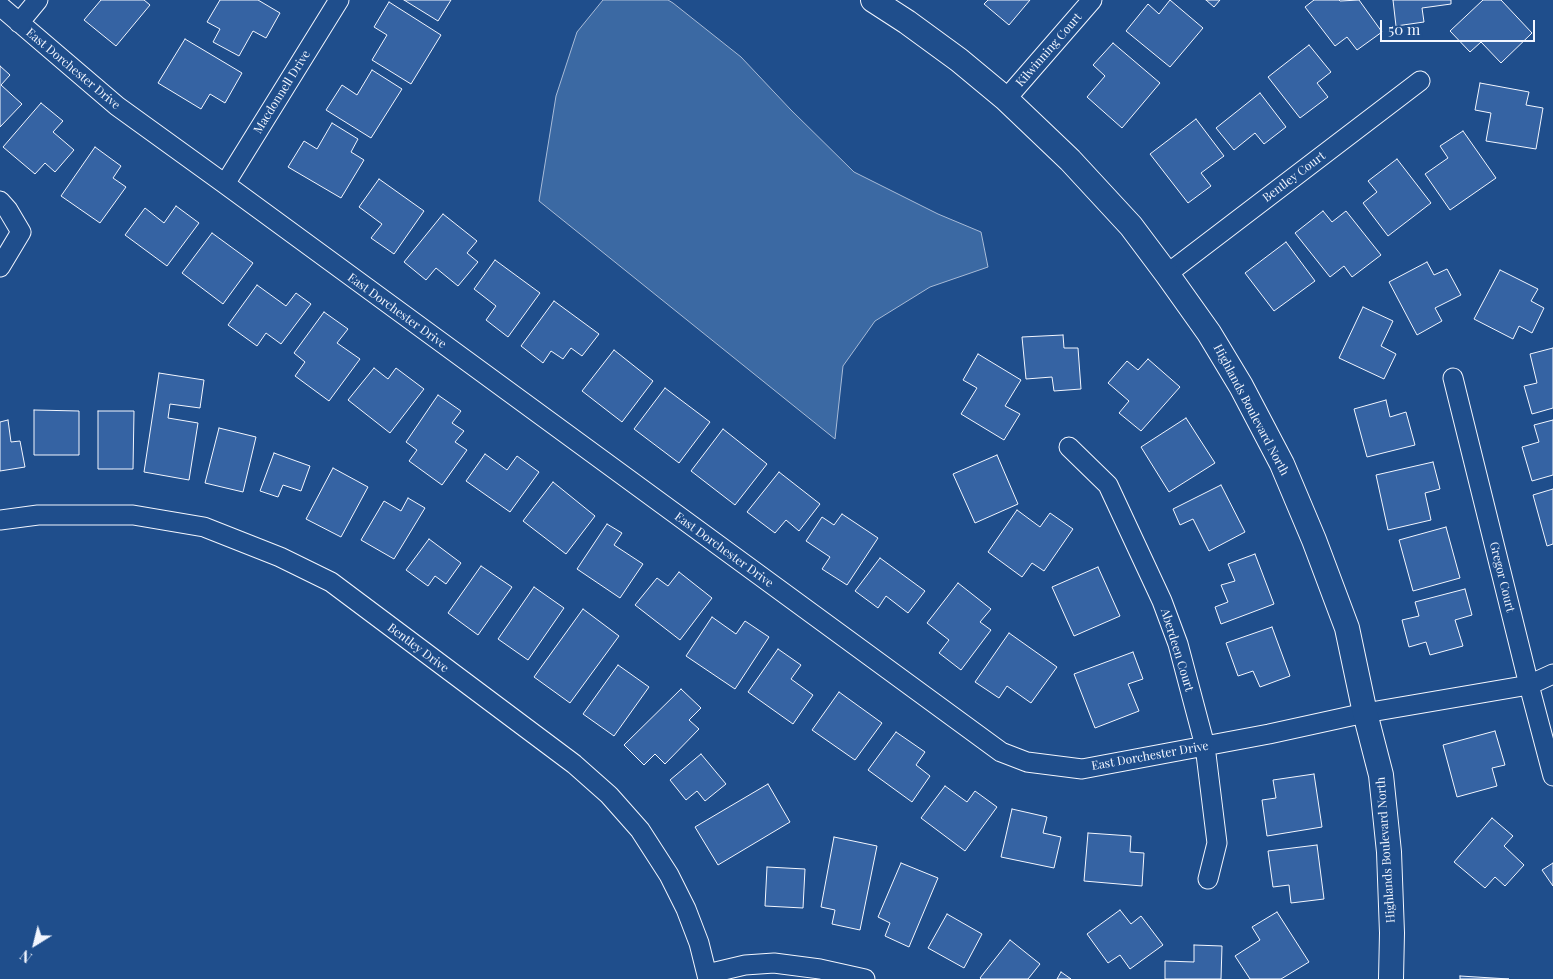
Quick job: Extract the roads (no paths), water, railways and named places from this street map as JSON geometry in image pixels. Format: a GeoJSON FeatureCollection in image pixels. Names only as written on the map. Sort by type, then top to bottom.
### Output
{"type":"FeatureCollection","features":[{"type":"Feature","properties":{"kind":"street"},"geometry":{"type":"LineString","coordinates":[[20,23],[38,0]]}},
{"type":"Feature","properties":{"kind":"street","name":"Macdonnell Drive"},"geometry":{"type":"LineString","coordinates":[[225,184],[339,0]]}},
{"type":"Feature","properties":{"kind":"street","name":"Highlands Boulevard North"},"geometry":{"type":"LineString","coordinates":[[873,0],[959,60],[1006,99],[1070,160],[1131,226],[1214,341],[1241,386],[1282,464],[1314,540],[1347,628],[1365,713],[1381,775],[1389,852],[1392,932],[1391,979]]}},
{"type":"Feature","properties":{"kind":"street","name":"Kilwinning Court"},"geometry":{"type":"LineString","coordinates":[[1006,99],[1092,0]]}},
{"type":"Feature","properties":{"kind":"street","name":"East Dorchester Drive"},"geometry":{"type":"LineString","coordinates":[[0,6],[116,106],[1001,752],[1027,762],[1082,769],[1269,734],[1365,713],[1529,685],[1553,674]]}},
{"type":"Feature","properties":{"kind":"street","name":"Bentley Court"},"geometry":{"type":"LineString","coordinates":[[1167,274],[1420,81]]}},
{"type":"Feature","properties":{"kind":"street"},"geometry":{"type":"LineString","coordinates":[[0,201],[8,210],[21,232],[0,267]]}},
{"type":"Feature","properties":{"kind":"street","name":"Gregor Court"},"geometry":{"type":"LineString","coordinates":[[1453,378],[1553,776]]}},
{"type":"Feature","properties":{"kind":"street","name":"Aberdeen Court"},"geometry":{"type":"LineString","coordinates":[[1069,447],[1108,485],[1162,601],[1178,644],[1206,746],[1216,843],[1208,878]]}},
{"type":"Feature","properties":{"kind":"street","name":"Bentley Drive"},"geometry":{"type":"LineString","coordinates":[[0,520],[38,515],[133,515],[204,527],[280,557],[331,582],[574,764],[609,794],[640,830],[669,874],[699,942],[708,977]]}},
{"type":"Feature","properties":{"kind":"street"},"geometry":{"type":"LineString","coordinates":[[708,977],[745,965],[774,963],[820,968],[865,979]]}},
{"type":"Feature","properties":{"kind":"water"},"geometry":{"type":"Polygon","coordinates":[[[603,0],[668,0],[673,3],[741,57],[854,172],[938,214],[981,232],[988,267],[930,287],[875,321],[843,366],[835,439],[539,201],[556,96],[577,32],[603,0]]]}}]}
